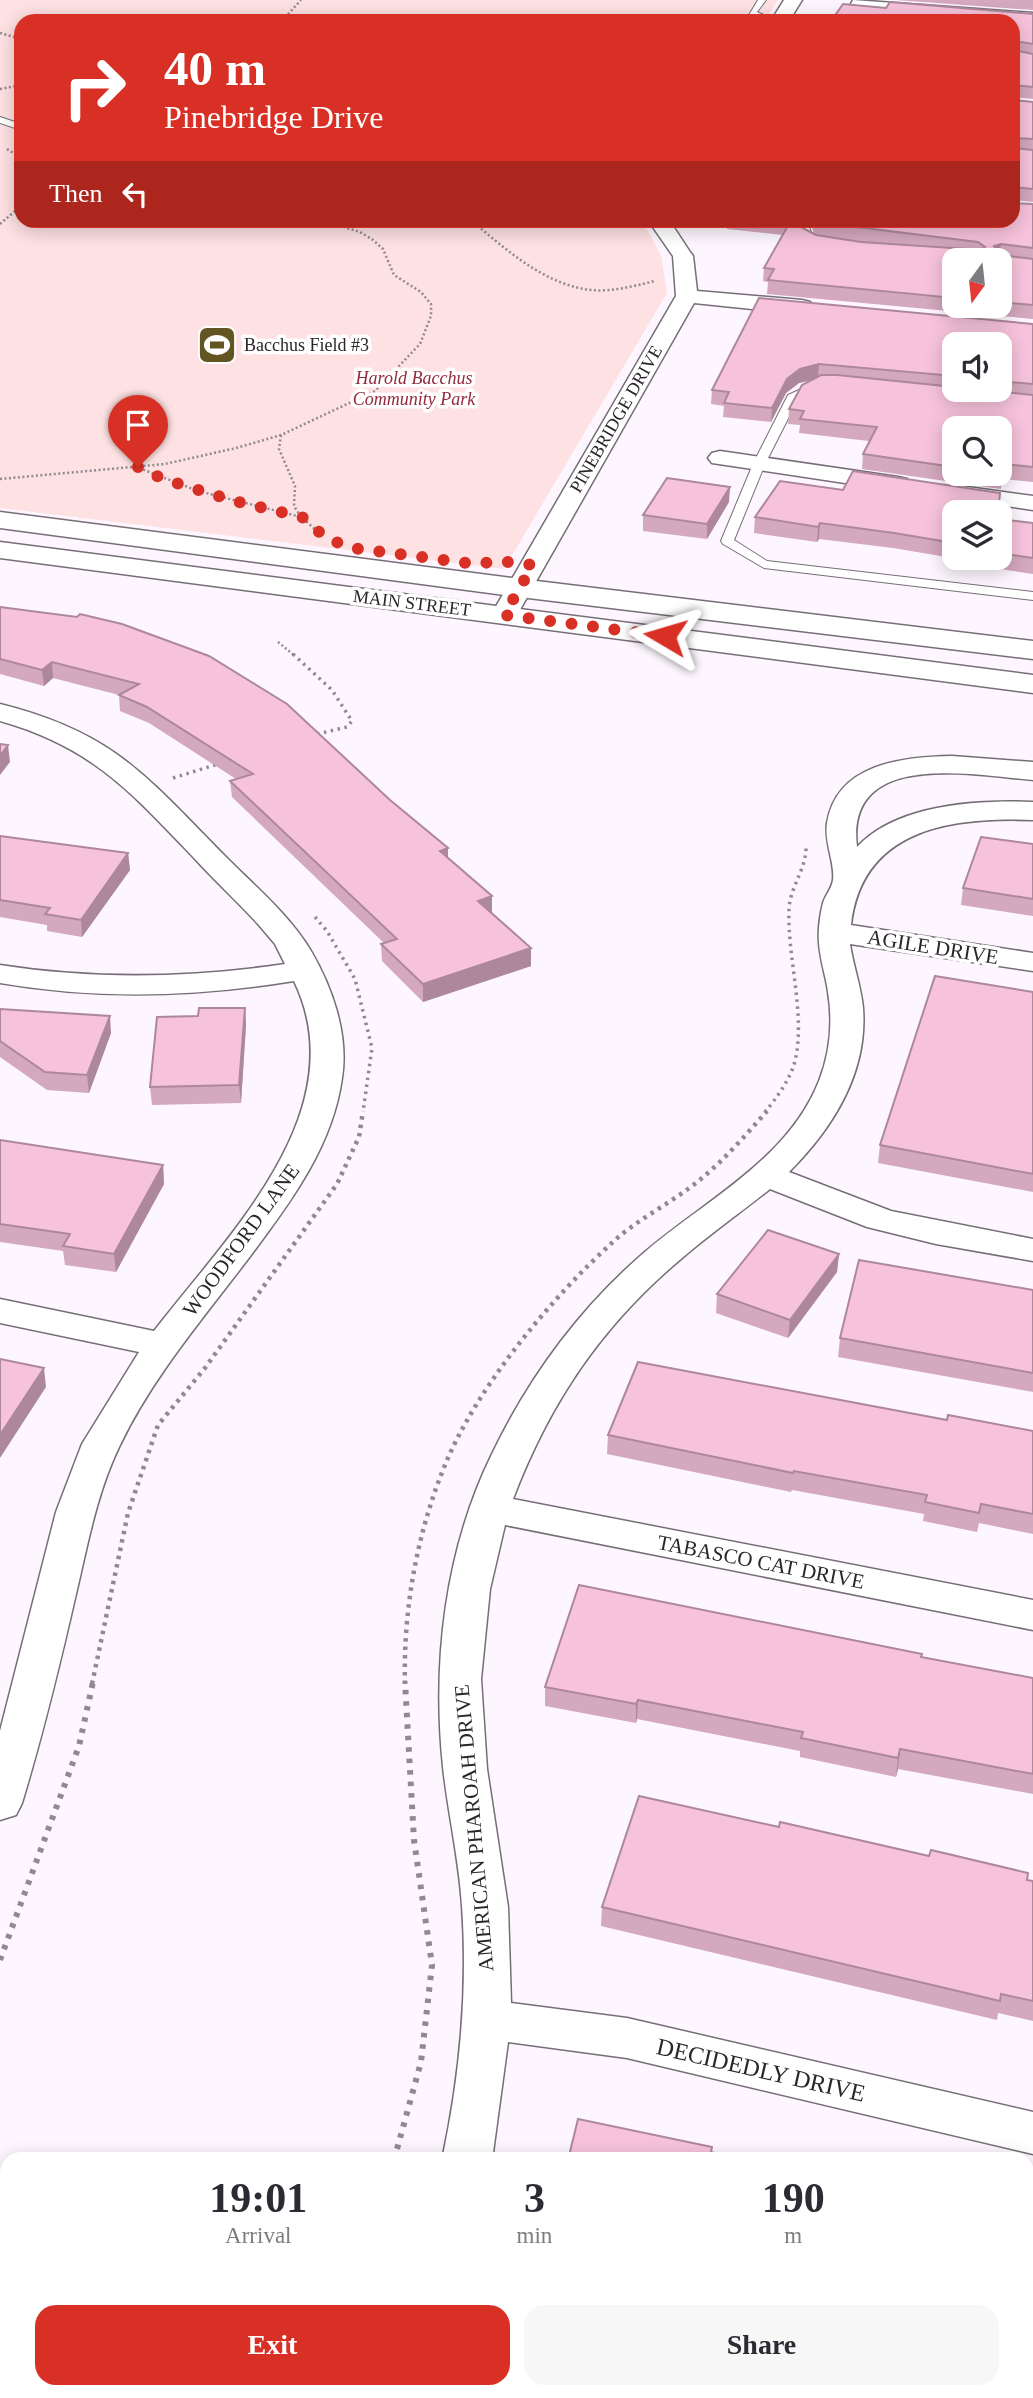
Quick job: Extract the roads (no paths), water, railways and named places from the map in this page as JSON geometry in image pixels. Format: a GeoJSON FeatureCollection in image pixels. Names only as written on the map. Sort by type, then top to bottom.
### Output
{"type":"FeatureCollection","features":[{"type":"Feature","properties":{"kind":"main road","name":"MAIN STREET"},"geometry":{"type":"LineString","coordinates":[[0,520],[520,588],[1033,650]]}},
{"type":"Feature","properties":{"kind":"main road","name":"MAIN STREET"},"geometry":{"type":"LineString","coordinates":[[0,550],[1033,684]]}},
{"type":"Feature","properties":{"kind":"street"},"geometry":{"type":"LineString","coordinates":[[861,2],[990,14]]}},
{"type":"Feature","properties":{"kind":"street"},"geometry":{"type":"LineString","coordinates":[[664,228],[683,256],[686,288],[825,309]]}},
{"type":"Feature","properties":{"kind":"street","name":"PINEBRIDGE DRIVE"},"geometry":{"type":"LineString","coordinates":[[504,615],[686,288]]}},
{"type":"Feature","properties":{"kind":"street"},"geometry":{"type":"LineString","coordinates":[[720,458],[1033,503]]}},
{"type":"Feature","properties":{"kind":"street","name":"WOODFORD LANE"},"geometry":{"type":"LineString","coordinates":[[0,712],[51,729],[97,752],[129,776],[279,929],[306,970],[323,1020],[326,1059],[322,1100],[308,1142],[280,1193],[124,1401],[100,1446],[74,1516],[2,1788]]}},
{"type":"Feature","properties":{"kind":"street","name":"AMERICAN PHAROAH DRIVE"},"geometry":{"type":"LineString","coordinates":[[847,879],[841,820],[857,788],[874,776],[905,767],[927,765],[1033,771]]}},
{"type":"Feature","properties":{"kind":"street","name":"AMERICAN PHAROAH DRIVE"},"geometry":{"type":"LineString","coordinates":[[468,2152],[481,2082],[487,2020],[486,1908],[480,1854],[465,1769],[460,1703],[464,1624],[471,1579],[489,1508],[510,1455],[529,1417],[559,1370],[593,1326],[650,1266],[767,1175],[793,1149],[815,1121],[827,1100],[841,1064],[847,1015],[834,933],[836,911],[847,879],[876,844],[912,824],[973,811],[1033,811]]}},
{"type":"Feature","properties":{"kind":"street","name":"AGILE DRIVE"},"geometry":{"type":"LineString","coordinates":[[834,933],[1033,962]]}},
{"type":"Feature","properties":{"kind":"street"},"geometry":{"type":"LineString","coordinates":[[0,974],[74,984],[159,986],[244,980],[306,970]]}},
{"type":"Feature","properties":{"kind":"street"},"geometry":{"type":"LineString","coordinates":[[767,1175],[836,1205],[879,1219],[937,1233],[1033,1250]]}},
{"type":"Feature","properties":{"kind":"street"},"geometry":{"type":"LineString","coordinates":[[0,1311],[164,1345]]}},
{"type":"Feature","properties":{"kind":"street","name":"TABASCO CAT DRIVE"},"geometry":{"type":"LineString","coordinates":[[489,1508],[1033,1615]]}},
{"type":"Feature","properties":{"kind":"street","name":"DECIDEDLY DRIVE"},"geometry":{"type":"LineString","coordinates":[[487,2020],[627,2038],[1033,2133]]}},
{"type":"Feature","properties":{"kind":"lane"},"geometry":{"type":"LineString","coordinates":[[755,14],[752,13],[762,0]]}},
{"type":"Feature","properties":{"kind":"lane"},"geometry":{"type":"LineString","coordinates":[[804,228],[809,240],[829,244]]}},
{"type":"Feature","properties":{"kind":"lane"},"geometry":{"type":"LineString","coordinates":[[827,384],[804,388],[794,396],[759,464],[727,541],[764,564],[1033,596]]}},
{"type":"Feature","properties":{"kind":"place","name":"Bacchus Field #3"},"geometry":{"type":"Point","coordinates":[217,345]}},
{"type":"Feature","properties":{"kind":"park label","name":"Harold Bacchus Community Park"},"geometry":{"type":"Point","coordinates":[414,388]}}]}
